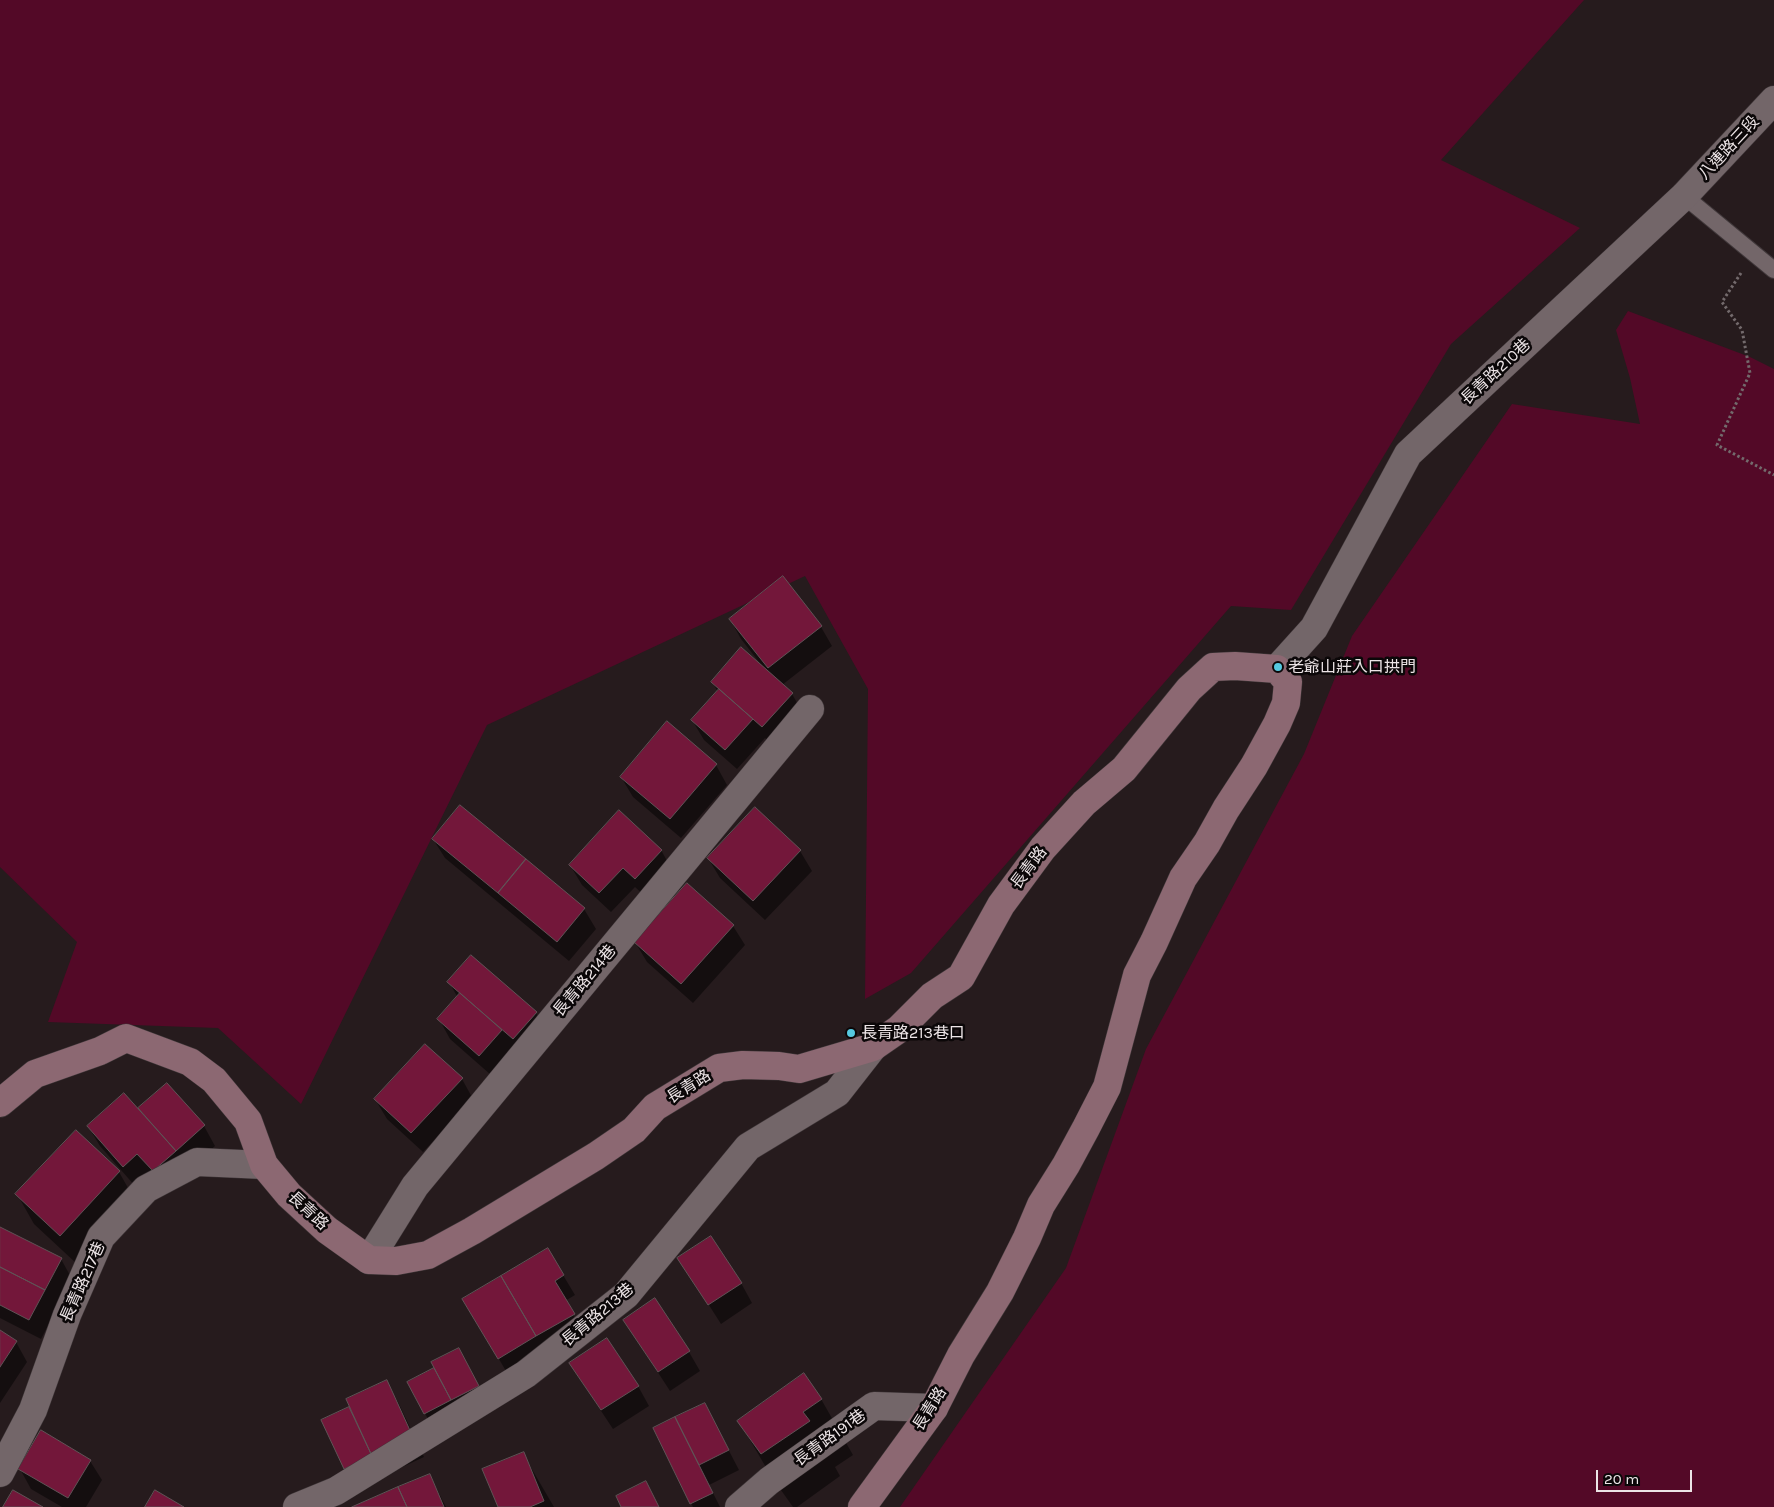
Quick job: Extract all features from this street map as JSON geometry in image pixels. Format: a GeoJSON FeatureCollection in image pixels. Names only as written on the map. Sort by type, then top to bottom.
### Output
{"type":"FeatureCollection","features":[{"type":"Feature","properties":{"kind":"street","name":"八連路三段"},"geometry":{"type":"LineString","coordinates":[[1684,196],[1774,100]]}},
{"type":"Feature","properties":{"kind":"street","name":"長青路210巷"},"geometry":{"type":"LineString","coordinates":[[1277,670],[1314,628],[1408,454],[1684,196]]}},
{"type":"Feature","properties":{"kind":"street","name":"長青路"},"geometry":{"type":"LineString","coordinates":[[0,1103],[34,1074],[100,1051],[126,1038],[190,1062],[214,1080],[248,1121],[264,1164],[289,1195],[328,1230],[370,1260],[396,1261],[428,1255],[472,1231],[596,1156],[634,1130],[655,1107],[719,1068],[743,1065],[779,1066],[800,1069],[873,1047],[899,1029],[932,996],[961,977],[1001,905],[1043,848],[1084,803],[1124,769],[1189,688],[1213,667],[1235,666],[1277,670],[1288,682],[1286,703],[1277,724],[1207,843],[1183,878],[1137,975],[1107,1087],[1066,1165],[1041,1205],[1000,1292],[961,1355],[934,1408],[862,1507]]}},
{"type":"Feature","properties":{"kind":"street","name":"長青路214巷"},"geometry":{"type":"LineString","coordinates":[[370,1260],[415,1186],[810,709]]}},
{"type":"Feature","properties":{"kind":"street","name":"長青路213巷"},"geometry":{"type":"LineString","coordinates":[[298,1507],[336,1491],[526,1374],[626,1296],[748,1147],[837,1093],[873,1047]]}},
{"type":"Feature","properties":{"kind":"street","name":"長青路217巷"},"geometry":{"type":"LineString","coordinates":[[0,1473],[33,1410],[67,1315],[101,1237],[146,1190],[197,1162],[264,1164]]}},
{"type":"Feature","properties":{"kind":"street","name":"長青路191巷"},"geometry":{"type":"LineString","coordinates":[[740,1507],[769,1482],[874,1406],[934,1408]]}},
{"type":"Feature","properties":{"kind":"lane"},"geometry":{"type":"LineString","coordinates":[[1684,196],[1774,270]]}},
{"type":"Feature","properties":{"kind":"path"},"geometry":{"type":"LineString","coordinates":[[1754,254],[1722,302],[1742,330],[1750,373],[1717,445],[1774,475]]}},
{"type":"Feature","properties":{"kind":"shaded area"},"geometry":{"type":"Polygon","coordinates":[[[0,0],[1584,0],[1441,160],[1580,228],[1451,344],[1291,610],[1231,606],[911,973],[865,999],[868,689],[805,576],[487,725],[301,1104],[218,1028],[48,1022],[77,942],[0,867],[0,0]]]}},
{"type":"Feature","properties":{"kind":"shaded area"},"geometry":{"type":"Polygon","coordinates":[[[1628,311],[1750,357],[1774,369],[1774,1507],[900,1507],[1066,1268],[1146,1049],[1304,754],[1352,636],[1512,404],[1640,424],[1630,378],[1616,330],[1628,311]]]}},
{"type":"Feature","properties":{"kind":"building"},"geometry":{"type":"Polygon","coordinates":[[[783,576],[822,626],[768,668],[729,619],[783,576]]]}},
{"type":"Feature","properties":{"kind":"building"},"geometry":{"type":"Polygon","coordinates":[[[741,647],[793,693],[762,727],[711,682],[741,647]]]}},
{"type":"Feature","properties":{"kind":"building"},"geometry":{"type":"Polygon","coordinates":[[[719,689],[753,719],[725,750],[691,720],[719,689]]]}},
{"type":"Feature","properties":{"kind":"building"},"geometry":{"type":"Polygon","coordinates":[[[667,721],[717,764],[670,819],[620,777],[667,721]]]}},
{"type":"Feature","properties":{"kind":"building"},"geometry":{"type":"Polygon","coordinates":[[[460,805],[526,859],[498,893],[432,839],[460,805]]]}},
{"type":"Feature","properties":{"kind":"building"},"geometry":{"type":"Polygon","coordinates":[[[755,807],[801,850],[753,901],[707,858],[755,807]]]}},
{"type":"Feature","properties":{"kind":"building"},"geometry":{"type":"Polygon","coordinates":[[[619,810],[662,850],[635,879],[623,868],[599,893],[569,865],[619,810]]]}},
{"type":"Feature","properties":{"kind":"building"},"geometry":{"type":"Polygon","coordinates":[[[526,859],[585,908],[557,942],[498,893],[526,859]]]}},
{"type":"Feature","properties":{"kind":"building"},"geometry":{"type":"Polygon","coordinates":[[[687,883],[734,925],[681,984],[634,942],[687,883]]]}},
{"type":"Feature","properties":{"kind":"building"},"geometry":{"type":"Polygon","coordinates":[[[471,955],[537,1012],[513,1039],[447,982],[471,955]]]}},
{"type":"Feature","properties":{"kind":"building"},"geometry":{"type":"Polygon","coordinates":[[[460,993],[502,1030],[479,1056],[437,1019],[460,993]]]}},
{"type":"Feature","properties":{"kind":"building"},"geometry":{"type":"Polygon","coordinates":[[[425,1044],[463,1078],[411,1133],[374,1099],[425,1044]]]}},
{"type":"Feature","properties":{"kind":"building"},"geometry":{"type":"Polygon","coordinates":[[[167,1083],[205,1125],[176,1151],[138,1108],[167,1083]]]}},
{"type":"Feature","properties":{"kind":"building"},"geometry":{"type":"Polygon","coordinates":[[[124,1093],[176,1151],[153,1171],[137,1154],[123,1167],[87,1126],[124,1093]]]}},
{"type":"Feature","properties":{"kind":"building"},"geometry":{"type":"Polygon","coordinates":[[[76,1130],[120,1171],[60,1236],[15,1194],[76,1130]]]}},
{"type":"Feature","properties":{"kind":"building"},"geometry":{"type":"Polygon","coordinates":[[[0,1227],[62,1258],[45,1290],[0,1267],[0,1227]]]}},
{"type":"Feature","properties":{"kind":"building"},"geometry":{"type":"Polygon","coordinates":[[[711,1236],[742,1283],[708,1305],[677,1258],[711,1236]]]}},
{"type":"Feature","properties":{"kind":"building"},"geometry":{"type":"Polygon","coordinates":[[[548,1248],[564,1275],[555,1281],[575,1314],[536,1336],[501,1276],[548,1248]]]}},
{"type":"Feature","properties":{"kind":"building"},"geometry":{"type":"Polygon","coordinates":[[[0,1267],[45,1290],[29,1320],[0,1305],[0,1267]]]}},
{"type":"Feature","properties":{"kind":"building"},"geometry":{"type":"Polygon","coordinates":[[[501,1276],[536,1336],[498,1359],[462,1299],[501,1276]]]}},
{"type":"Feature","properties":{"kind":"building"},"geometry":{"type":"Polygon","coordinates":[[[655,1298],[690,1351],[658,1372],[623,1320],[655,1298]]]}},
{"type":"Feature","properties":{"kind":"building"},"geometry":{"type":"Polygon","coordinates":[[[0,1330],[17,1341],[0,1367],[0,1330]]]}},
{"type":"Feature","properties":{"kind":"building"},"geometry":{"type":"Polygon","coordinates":[[[607,1338],[639,1386],[601,1410],[569,1363],[607,1338]]]}},
{"type":"Feature","properties":{"kind":"building"},"geometry":{"type":"Polygon","coordinates":[[[459,1348],[479,1386],[451,1400],[431,1362],[459,1348]]]}},
{"type":"Feature","properties":{"kind":"building"},"geometry":{"type":"Polygon","coordinates":[[[434,1368],[451,1400],[424,1414],[407,1382],[434,1368]]]}},
{"type":"Feature","properties":{"kind":"building"},"geometry":{"type":"Polygon","coordinates":[[[804,1373],[822,1399],[803,1412],[810,1421],[761,1454],[737,1421],[804,1373]]]}},
{"type":"Feature","properties":{"kind":"building"},"geometry":{"type":"Polygon","coordinates":[[[387,1380],[413,1437],[372,1456],[346,1399],[387,1380]]]}},
{"type":"Feature","properties":{"kind":"building"},"geometry":{"type":"Polygon","coordinates":[[[705,1403],[729,1450],[699,1465],[675,1417],[705,1403]]]}},
{"type":"Feature","properties":{"kind":"building"},"geometry":{"type":"Polygon","coordinates":[[[349,1407],[372,1456],[344,1469],[321,1420],[349,1407]]]}},
{"type":"Feature","properties":{"kind":"building"},"geometry":{"type":"Polygon","coordinates":[[[675,1417],[713,1493],[690,1504],[653,1428],[675,1417]]]}},
{"type":"Feature","properties":{"kind":"building"},"geometry":{"type":"Polygon","coordinates":[[[41,1430],[91,1460],[68,1498],[18,1469],[41,1430]]]}},
{"type":"Feature","properties":{"kind":"building"},"geometry":{"type":"Polygon","coordinates":[[[524,1452],[544,1501],[530,1507],[498,1507],[482,1469],[524,1452]]]}},
{"type":"Feature","properties":{"kind":"building"},"geometry":{"type":"Polygon","coordinates":[[[430,1474],[444,1507],[407,1507],[398,1487],[430,1474]]]}},
{"type":"Feature","properties":{"kind":"building"},"geometry":{"type":"Polygon","coordinates":[[[646,1481],[659,1507],[621,1507],[616,1496],[646,1481]]]}},
{"type":"Feature","properties":{"kind":"building"},"geometry":{"type":"Polygon","coordinates":[[[398,1487],[407,1507],[352,1507],[398,1487]]]}},
{"type":"Feature","properties":{"kind":"building"},"geometry":{"type":"Polygon","coordinates":[[[13,1490],[43,1507],[3,1507],[13,1490]]]}},
{"type":"Feature","properties":{"kind":"building"},"geometry":{"type":"Polygon","coordinates":[[[155,1490],[184,1507],[145,1507],[155,1490]]]}},
{"type":"Feature","properties":{"kind":"place","name":"老爺山莊入口拱門"},"geometry":{"type":"Point","coordinates":[1278,667]}},
{"type":"Feature","properties":{"kind":"place","name":"長青路213巷口"},"geometry":{"type":"Point","coordinates":[851,1033]}}]}
